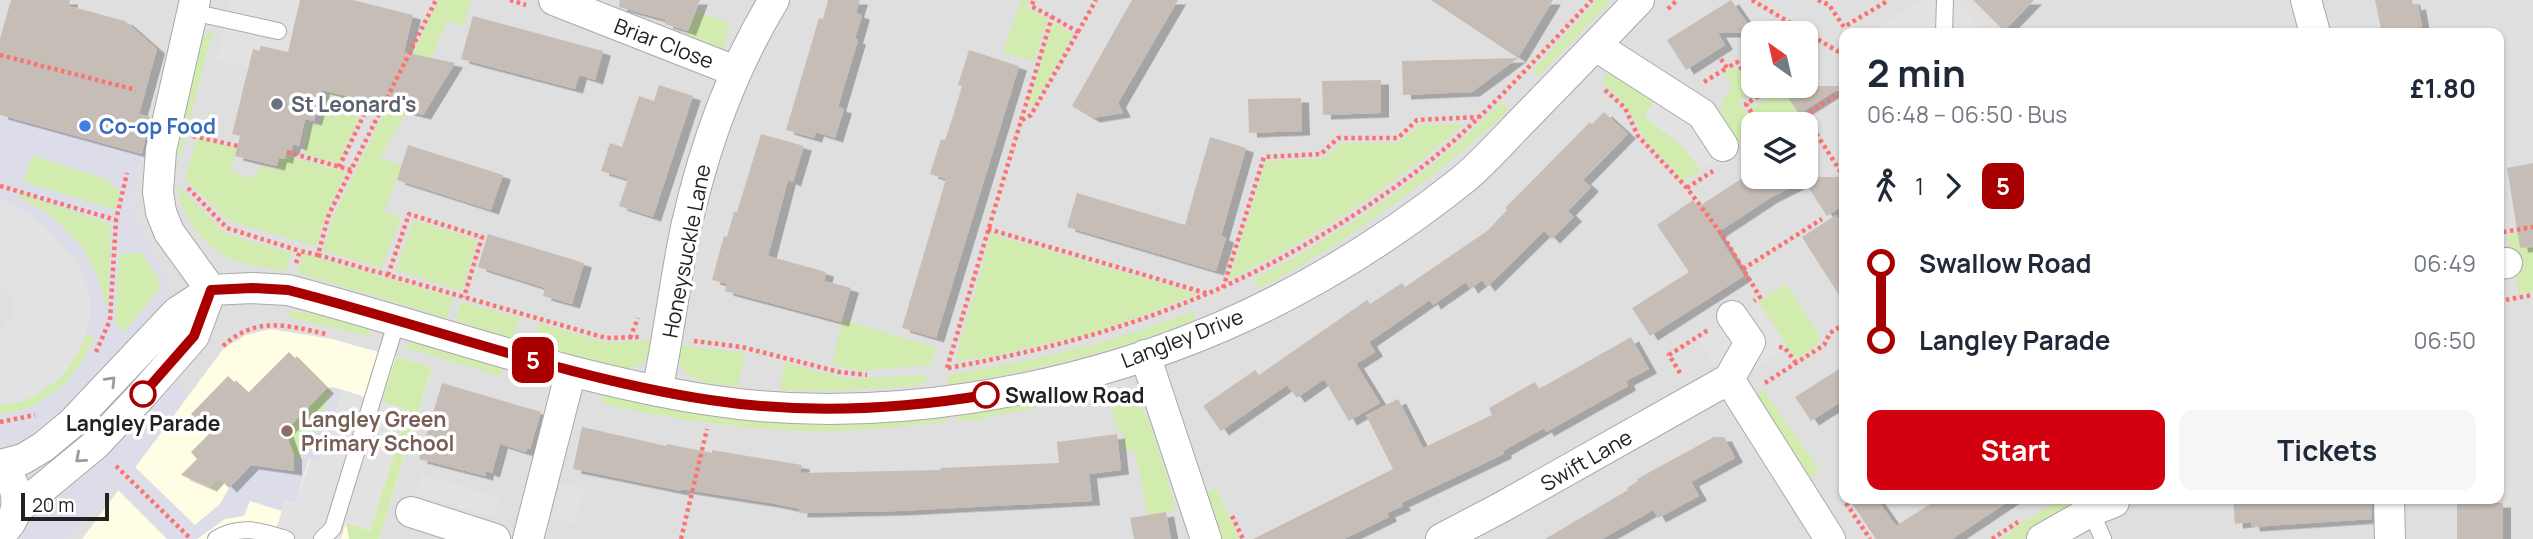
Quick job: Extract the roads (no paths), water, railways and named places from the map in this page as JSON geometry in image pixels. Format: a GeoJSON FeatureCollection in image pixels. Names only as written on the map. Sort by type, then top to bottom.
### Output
{"type":"FeatureCollection","features":[{"type":"Feature","properties":{"kind":"street","name":"Briar Close"},"geometry":{"type":"LineString","coordinates":[[554,0],[735,71]]}},
{"type":"Feature","properties":{"kind":"street","name":"Honeysuckle Lane"},"geometry":{"type":"LineString","coordinates":[[657,391],[697,182],[735,71],[774,0]]}},
{"type":"Feature","properties":{"kind":"street"},"geometry":{"type":"LineString","coordinates":[[2306,0],[2314,28]]}},
{"type":"Feature","properties":{"kind":"street"},"geometry":{"type":"LineString","coordinates":[[194,6],[158,171],[161,212],[169,232],[211,290]]}},
{"type":"Feature","properties":{"kind":"street","name":"Langley Drive"},"geometry":{"type":"LineString","coordinates":[[211,290],[288,290],[571,371],[657,391],[712,400],[821,409],[884,407],[951,401],[1017,390],[1145,355],[1235,320],[1307,285],[1385,237],[1464,179],[1607,53],[1650,8]]}},
{"type":"Feature","properties":{"kind":"street"},"geometry":{"type":"LineString","coordinates":[[1607,53],[1702,114],[1723,146]]}},
{"type":"Feature","properties":{"kind":"street"},"geometry":{"type":"LineString","coordinates":[[8,522],[17,498],[15,485],[0,465],[23,459],[72,423],[177,312],[211,290]]}},
{"type":"Feature","properties":{"kind":"street"},"geometry":{"type":"LineString","coordinates":[[8,522],[95,446],[194,336],[211,290]]}},
{"type":"Feature","properties":{"kind":"street"},"geometry":{"type":"LineString","coordinates":[[1732,316],[1750,342],[1729,379],[1830,539]]}},
{"type":"Feature","properties":{"kind":"street"},"geometry":{"type":"LineString","coordinates":[[1145,355],[1206,539]]}},
{"type":"Feature","properties":{"kind":"street"},"geometry":{"type":"LineString","coordinates":[[528,539],[571,371]]}},
{"type":"Feature","properties":{"kind":"street","name":"Swift Lane"},"geometry":{"type":"LineString","coordinates":[[1441,539],[1729,379]]}},
{"type":"Feature","properties":{"kind":"street"},"geometry":{"type":"LineString","coordinates":[[2389,504],[2390,539]]}},
{"type":"Feature","properties":{"kind":"street"},"geometry":{"type":"LineString","coordinates":[[2042,539],[2102,507]]}},
{"type":"Feature","properties":{"kind":"street"},"geometry":{"type":"LineString","coordinates":[[411,512],[495,539]]}},
{"type":"Feature","properties":{"kind":"lane"},"geometry":{"type":"LineString","coordinates":[[1944,28],[1945,0]]}},
{"type":"Feature","properties":{"kind":"lane"},"geometry":{"type":"LineString","coordinates":[[194,6],[278,31]]}},
{"type":"Feature","properties":{"kind":"lane"},"geometry":{"type":"LineString","coordinates":[[322,539],[333,528],[397,320]]}},
{"type":"Feature","properties":{"kind":"lane"},"geometry":{"type":"LineString","coordinates":[[2102,507],[2103,539]]}},
{"type":"Feature","properties":{"kind":"lane"},"geometry":{"type":"LineString","coordinates":[[216,539],[247,529],[286,539]]}},
{"type":"Feature","properties":{"kind":"place","name":"St Leonard's"},"geometry":{"type":"Point","coordinates":[277,104]}},
{"type":"Feature","properties":{"kind":"place","name":"Co-op Food"},"geometry":{"type":"Point","coordinates":[85,126]}},
{"type":"Feature","properties":{"kind":"place","name":"Langley Parade"},"geometry":{"type":"Point","coordinates":[143,394]}},
{"type":"Feature","properties":{"kind":"place","name":"Swallow Road"},"geometry":{"type":"Point","coordinates":[986,395]}},
{"type":"Feature","properties":{"kind":"place","name":"Langley Green Primary School"},"geometry":{"type":"Point","coordinates":[287,431]}}]}
